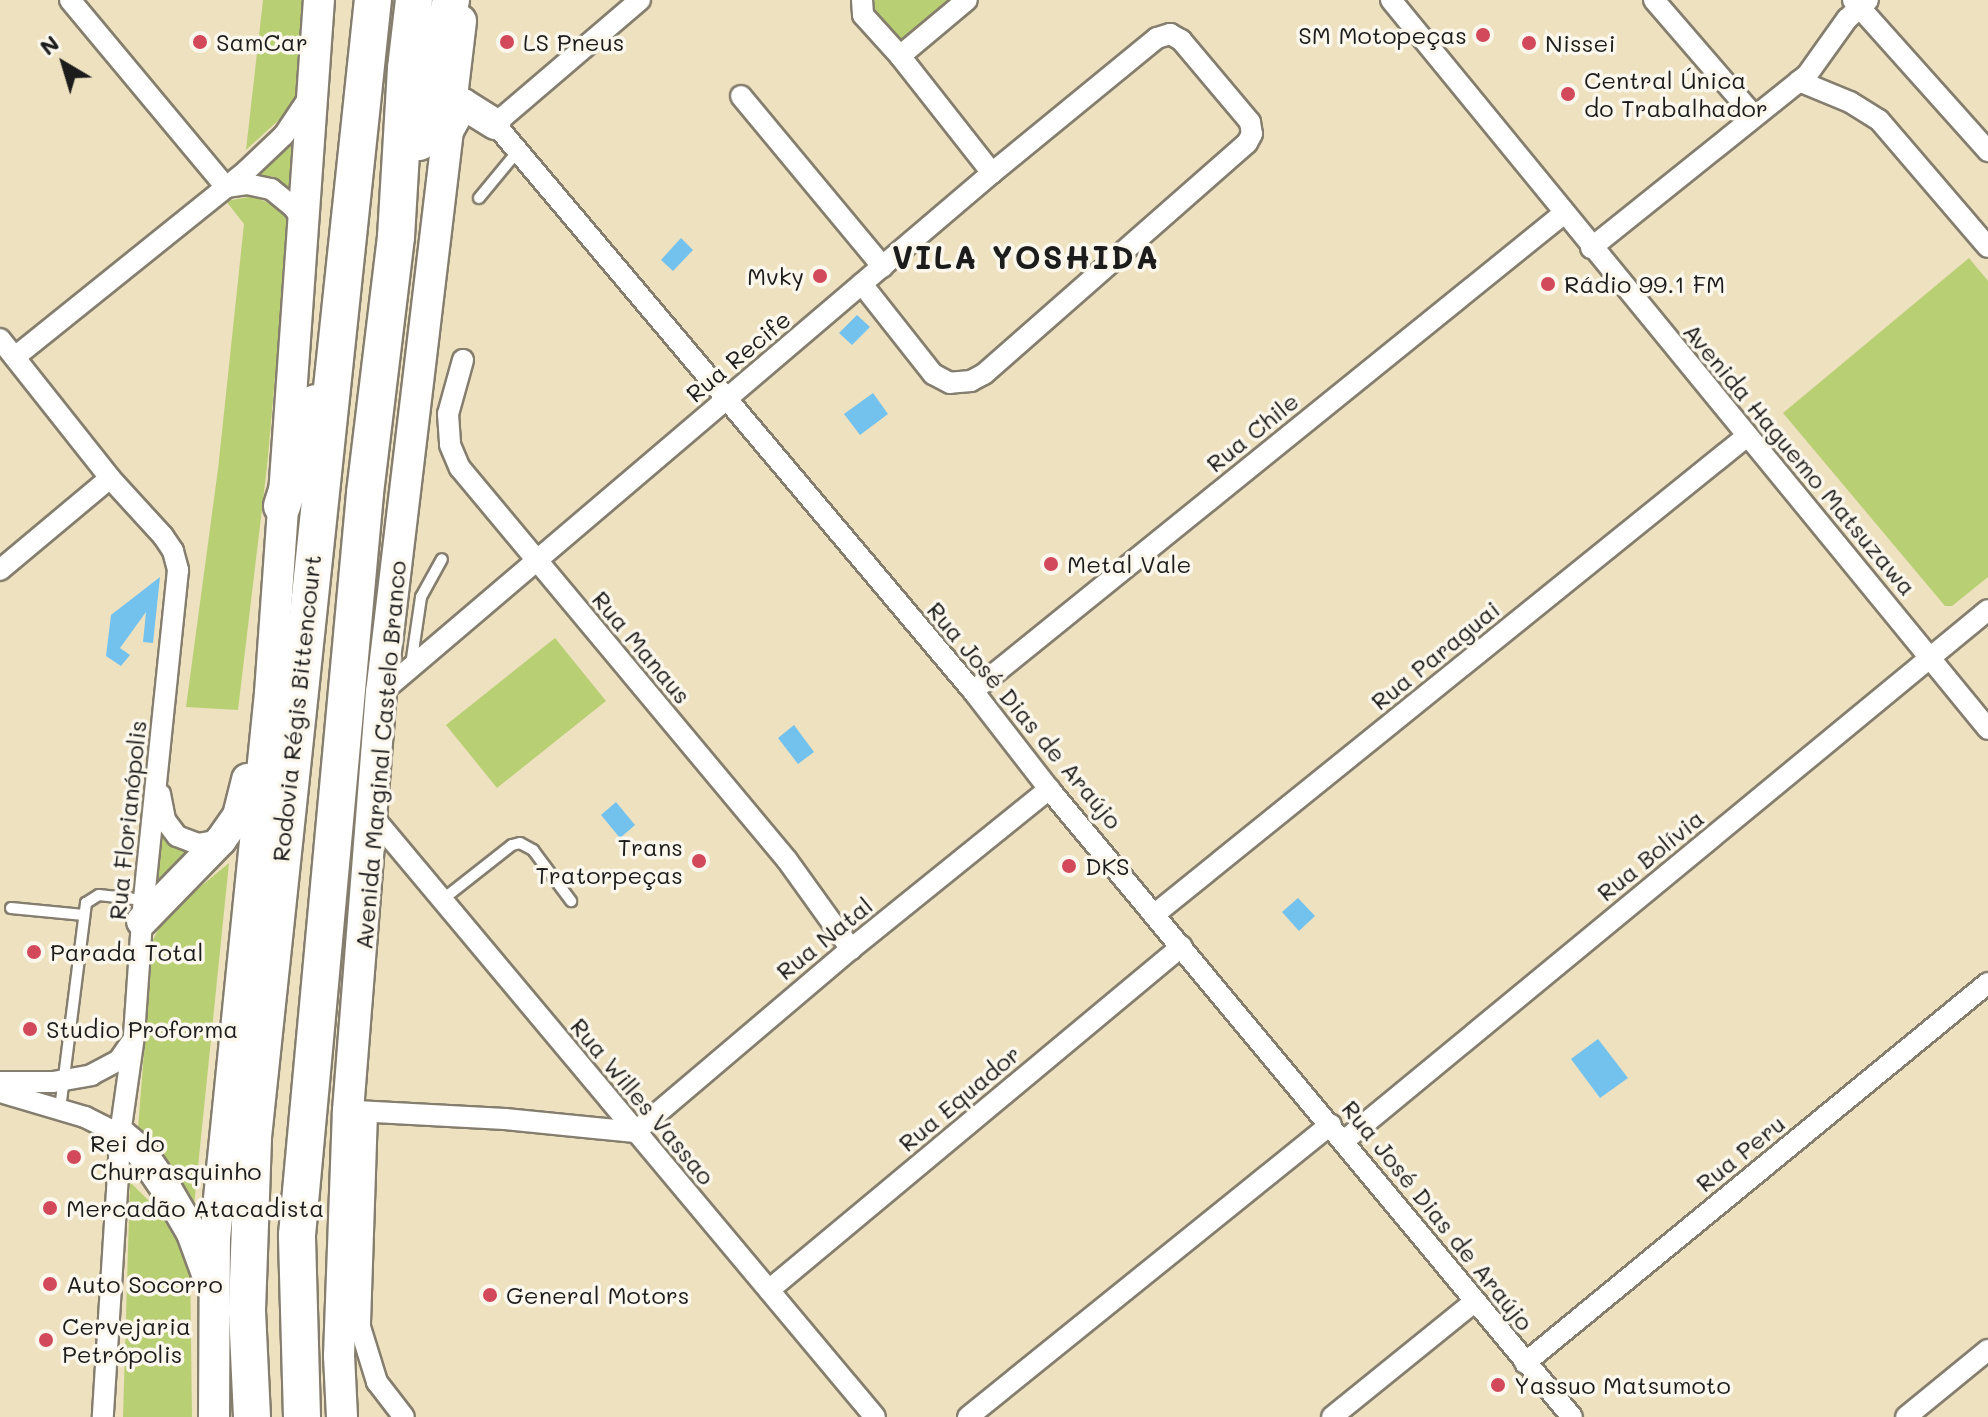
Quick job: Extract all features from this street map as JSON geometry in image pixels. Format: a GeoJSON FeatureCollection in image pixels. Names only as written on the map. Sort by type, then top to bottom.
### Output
{"type":"FeatureCollection","features":[{"type":"Feature","properties":{"kind":"highway","name":"Rodovia Régis Bittencourt"},"geometry":{"type":"LineString","coordinates":[[252,1417],[247,1310],[253,1137],[373,0]]}},
{"type":"Feature","properties":{"kind":"highway","name":"Rodovia Régis Bittencourt"},"geometry":{"type":"LineString","coordinates":[[302,1417],[297,1235],[365,493],[396,237],[406,68],[414,0]]}},
{"type":"Feature","properties":{"kind":"highway"},"geometry":{"type":"LineString","coordinates":[[396,237],[451,0]]}},
{"type":"Feature","properties":{"kind":"highway"},"geometry":{"type":"LineString","coordinates":[[282,506],[309,418],[335,357]]}},
{"type":"Feature","properties":{"kind":"main road"},"geometry":{"type":"LineString","coordinates":[[214,1417],[215,1238],[270,693],[306,224],[319,0]]}},
{"type":"Feature","properties":{"kind":"main road","name":"Avenida Marginal Castelo Branco"},"geometry":{"type":"LineString","coordinates":[[342,1417],[381,693],[445,137],[464,0]]}},
{"type":"Feature","properties":{"kind":"main road"},"geometry":{"type":"LineString","coordinates":[[445,137],[463,104],[495,124]]}},
{"type":"Feature","properties":{"kind":"main road"},"geometry":{"type":"LineString","coordinates":[[143,911],[221,840],[238,816],[257,717],[270,693]]}},
{"type":"Feature","properties":{"kind":"main road"},"geometry":{"type":"LineString","coordinates":[[121,1135],[141,1152],[178,1209],[197,1244],[213,1291]]}},
{"type":"Feature","properties":{"kind":"street"},"geometry":{"type":"LineString","coordinates":[[70,0],[226,187]]}},
{"type":"Feature","properties":{"kind":"street"},"geometry":{"type":"LineString","coordinates":[[495,124],[640,0]]}},
{"type":"Feature","properties":{"kind":"street"},"geometry":{"type":"LineString","coordinates":[[862,0],[861,11],[992,173]]}},
{"type":"Feature","properties":{"kind":"street"},"geometry":{"type":"LineString","coordinates":[[900,56],[967,0]]}},
{"type":"Feature","properties":{"kind":"street","name":"Avenida Haguemo Matsuzawa"},"geometry":{"type":"LineString","coordinates":[[1391,0],[1563,214],[1988,729]]}},
{"type":"Feature","properties":{"kind":"street"},"geometry":{"type":"LineString","coordinates":[[1654,0],[1754,116]]}},
{"type":"Feature","properties":{"kind":"street"},"geometry":{"type":"LineString","coordinates":[[1591,248],[1799,81],[1860,3],[1988,151]]}},
{"type":"Feature","properties":{"kind":"street","name":"Rua Recife"},"geometry":{"type":"LineString","coordinates":[[381,693],[992,173],[1151,42],[1170,34],[1181,40],[1245,115],[1252,129],[1250,140],[984,374],[963,384],[939,379],[862,284]]}},
{"type":"Feature","properties":{"kind":"street"},"geometry":{"type":"LineString","coordinates":[[15,357],[226,187],[284,135],[307,101],[316,79]]}},
{"type":"Feature","properties":{"kind":"street"},"geometry":{"type":"LineString","coordinates":[[1799,81],[1850,102],[1879,120],[1988,247]]}},
{"type":"Feature","properties":{"kind":"street"},"geometry":{"type":"LineString","coordinates":[[741,96],[883,267]]}},
{"type":"Feature","properties":{"kind":"street","name":"Rua José Dias de Araújo"},"geometry":{"type":"LineString","coordinates":[[495,124],[973,691],[1049,789],[1345,1140],[1572,1417]]}},
{"type":"Feature","properties":{"kind":"street"},"geometry":{"type":"LineString","coordinates":[[226,187],[247,184],[271,189],[293,207],[306,224]]}},
{"type":"Feature","properties":{"kind":"street","name":"Rua Chile"},"geometry":{"type":"LineString","coordinates":[[973,691],[1563,214]]}},
{"type":"Feature","properties":{"kind":"street","name":"Rua Florianópolis"},"geometry":{"type":"LineString","coordinates":[[0,339],[110,478],[163,536],[173,551],[178,570],[143,911],[134,1036],[121,1135],[103,1417]]}},
{"type":"Feature","properties":{"kind":"street","name":"Rua Manaus"},"geometry":{"type":"LineString","coordinates":[[463,360],[448,414],[453,457],[787,860],[851,949]]}},
{"type":"Feature","properties":{"kind":"street","name":"Rua Paraguai"},"geometry":{"type":"LineString","coordinates":[[1155,914],[1747,436]]}},
{"type":"Feature","properties":{"kind":"street"},"geometry":{"type":"LineString","coordinates":[[0,570],[110,478]]}},
{"type":"Feature","properties":{"kind":"street","name":"Rua Bolívia"},"geometry":{"type":"LineString","coordinates":[[1345,1140],[1988,610]]}},
{"type":"Feature","properties":{"kind":"street"},"geometry":{"type":"LineString","coordinates":[[157,775],[164,815],[177,836],[198,844],[221,840]]}},
{"type":"Feature","properties":{"kind":"street","name":"Rua Natal"},"geometry":{"type":"LineString","coordinates":[[635,1132],[851,949],[1049,789]]}},
{"type":"Feature","properties":{"kind":"street","name":"Rua Willes Vassao"},"geometry":{"type":"LineString","coordinates":[[373,817],[875,1417]]}},
{"type":"Feature","properties":{"kind":"street","name":"Rua Equador"},"geometry":{"type":"LineString","coordinates":[[769,1290],[1182,946]]}},
{"type":"Feature","properties":{"kind":"street","name":"Rua Peru"},"geometry":{"type":"LineString","coordinates":[[1525,1363],[1988,983]]}},
{"type":"Feature","properties":{"kind":"street"},"geometry":{"type":"LineString","coordinates":[[0,1082],[64,1080],[101,1072],[127,1053],[134,1036]]}},
{"type":"Feature","properties":{"kind":"street"},"geometry":{"type":"LineString","coordinates":[[0,1092],[98,1122],[121,1135]]}},
{"type":"Feature","properties":{"kind":"street"},"geometry":{"type":"LineString","coordinates":[[357,1111],[505,1119],[635,1132]]}},
{"type":"Feature","properties":{"kind":"street"},"geometry":{"type":"LineString","coordinates":[[968,1417],[1331,1124]]}},
{"type":"Feature","properties":{"kind":"street"},"geometry":{"type":"LineString","coordinates":[[1332,1417],[1475,1301]]}},
{"type":"Feature","properties":{"kind":"street"},"geometry":{"type":"LineString","coordinates":[[350,1305],[370,1367],[404,1417]]}},
{"type":"Feature","properties":{"kind":"street"},"geometry":{"type":"LineString","coordinates":[[1906,1417],[1988,1350]]}},
{"type":"Feature","properties":{"kind":"lane"},"geometry":{"type":"LineString","coordinates":[[479,198],[517,152]]}},
{"type":"Feature","properties":{"kind":"lane"},"geometry":{"type":"LineString","coordinates":[[411,667],[421,597],[442,559]]}},
{"type":"Feature","properties":{"kind":"lane"},"geometry":{"type":"LineString","coordinates":[[442,900],[512,845],[520,843],[533,850],[571,901]]}},
{"type":"Feature","properties":{"kind":"lane"},"geometry":{"type":"LineString","coordinates":[[60,1109],[86,903],[99,895],[143,911]]}},
{"type":"Feature","properties":{"kind":"lane"},"geometry":{"type":"LineString","coordinates":[[11,908],[84,915]]}},
{"type":"Feature","properties":{"kind":"green space"},"geometry":{"type":"Polygon","coordinates":[[[263,0],[311,0],[300,94],[282,117],[246,150],[263,0]]]}},
{"type":"Feature","properties":{"kind":"green space"},"geometry":{"type":"Polygon","coordinates":[[[870,0],[957,0],[899,46],[872,12],[870,0]]]}},
{"type":"Feature","properties":{"kind":"green space"},"geometry":{"type":"Polygon","coordinates":[[[297,133],[294,195],[275,177],[251,175],[297,133]]]}},
{"type":"Feature","properties":{"kind":"green space"},"geometry":{"type":"Polygon","coordinates":[[[254,196],[280,209],[289,220],[267,467],[238,710],[186,707],[218,469],[244,224],[226,201],[254,196]]]}},
{"type":"Feature","properties":{"kind":"green space"},"geometry":{"type":"Polygon","coordinates":[[[1969,258],[1988,281],[1988,577],[1952,606],[1945,606],[1783,413],[1969,258]]]}},
{"type":"Feature","properties":{"kind":"green space"},"geometry":{"type":"Polygon","coordinates":[[[555,638],[606,701],[497,788],[446,725],[555,638]]]}},
{"type":"Feature","properties":{"kind":"green space"},"geometry":{"type":"Polygon","coordinates":[[[157,798],[172,844],[189,850],[207,849],[147,907],[157,798]]]}},
{"type":"Feature","properties":{"kind":"green space"},"geometry":{"type":"Polygon","coordinates":[[[229,863],[194,1206],[148,1148],[138,1128],[153,940],[165,916],[229,863]]]}},
{"type":"Feature","properties":{"kind":"green space"},"geometry":{"type":"Polygon","coordinates":[[[130,1182],[169,1221],[190,1261],[192,1417],[123,1417],[130,1182]]]}},
{"type":"Feature","properties":{"kind":"water"},"geometry":{"type":"Polygon","coordinates":[[[681,238],[693,250],[673,271],[661,260],[681,238]]]}},
{"type":"Feature","properties":{"kind":"water"},"geometry":{"type":"Polygon","coordinates":[[[857,315],[870,327],[852,345],[839,333],[857,315]]]}},
{"type":"Feature","properties":{"kind":"water"},"geometry":{"type":"Polygon","coordinates":[[[873,393],[888,414],[860,435],[844,414],[873,393]]]}},
{"type":"Feature","properties":{"kind":"water"},"geometry":{"type":"Polygon","coordinates":[[[160,577],[153,643],[143,642],[146,612],[120,648],[130,655],[121,666],[106,656],[111,615],[160,577]]]}},
{"type":"Feature","properties":{"kind":"water"},"geometry":{"type":"Polygon","coordinates":[[[794,725],[814,752],[798,764],[778,738],[794,725]]]}},
{"type":"Feature","properties":{"kind":"water"},"geometry":{"type":"Polygon","coordinates":[[[616,802],[635,825],[620,838],[601,815],[616,802]]]}},
{"type":"Feature","properties":{"kind":"water"},"geometry":{"type":"Polygon","coordinates":[[[1298,898],[1315,916],[1299,931],[1282,912],[1298,898]]]}},
{"type":"Feature","properties":{"kind":"water"},"geometry":{"type":"Polygon","coordinates":[[[1598,1039],[1628,1078],[1600,1098],[1571,1059],[1598,1039]]]}},
{"type":"Feature","properties":{"kind":"place","name":"SM Motopeças"},"geometry":{"type":"Point","coordinates":[1483,35]}},
{"type":"Feature","properties":{"kind":"place","name":"SamCar"},"geometry":{"type":"Point","coordinates":[200,42]}},
{"type":"Feature","properties":{"kind":"place","name":"LS Pneus"},"geometry":{"type":"Point","coordinates":[507,42]}},
{"type":"Feature","properties":{"kind":"place","name":"Nissei"},"geometry":{"type":"Point","coordinates":[1529,43]}},
{"type":"Feature","properties":{"kind":"place","name":"Central Única do Trabalhador"},"geometry":{"type":"Point","coordinates":[1568,94]}},
{"type":"Feature","properties":{"kind":"place","name":"Mvky"},"geometry":{"type":"Point","coordinates":[820,276]}},
{"type":"Feature","properties":{"kind":"place","name":"Rádio 99.1 FM"},"geometry":{"type":"Point","coordinates":[1548,284]}},
{"type":"Feature","properties":{"kind":"place","name":"Metal Vale"},"geometry":{"type":"Point","coordinates":[1051,564]}},
{"type":"Feature","properties":{"kind":"place","name":"Trans Tratorpeças"},"geometry":{"type":"Point","coordinates":[699,861]}},
{"type":"Feature","properties":{"kind":"place","name":"DKS"},"geometry":{"type":"Point","coordinates":[1069,866]}},
{"type":"Feature","properties":{"kind":"place","name":"Parada Total"},"geometry":{"type":"Point","coordinates":[34,952]}},
{"type":"Feature","properties":{"kind":"place","name":"Studio Proforma"},"geometry":{"type":"Point","coordinates":[30,1029]}},
{"type":"Feature","properties":{"kind":"place","name":"Rei do Churrasquinho"},"geometry":{"type":"Point","coordinates":[74,1157]}},
{"type":"Feature","properties":{"kind":"place","name":"Mercadão Atacadista"},"geometry":{"type":"Point","coordinates":[50,1208]}},
{"type":"Feature","properties":{"kind":"place","name":"Auto Socorro"},"geometry":{"type":"Point","coordinates":[50,1284]}},
{"type":"Feature","properties":{"kind":"place","name":"General Motors"},"geometry":{"type":"Point","coordinates":[490,1295]}},
{"type":"Feature","properties":{"kind":"place","name":"Cervejaria Petrópolis"},"geometry":{"type":"Point","coordinates":[46,1340]}},
{"type":"Feature","properties":{"kind":"place","name":"Yassuo Matsumoto"},"geometry":{"type":"Point","coordinates":[1498,1385]}},
{"type":"Feature","properties":{"kind":"district","name":"VILA YOSHIDA"},"geometry":{"type":"Point","coordinates":[1026,256]}}]}
